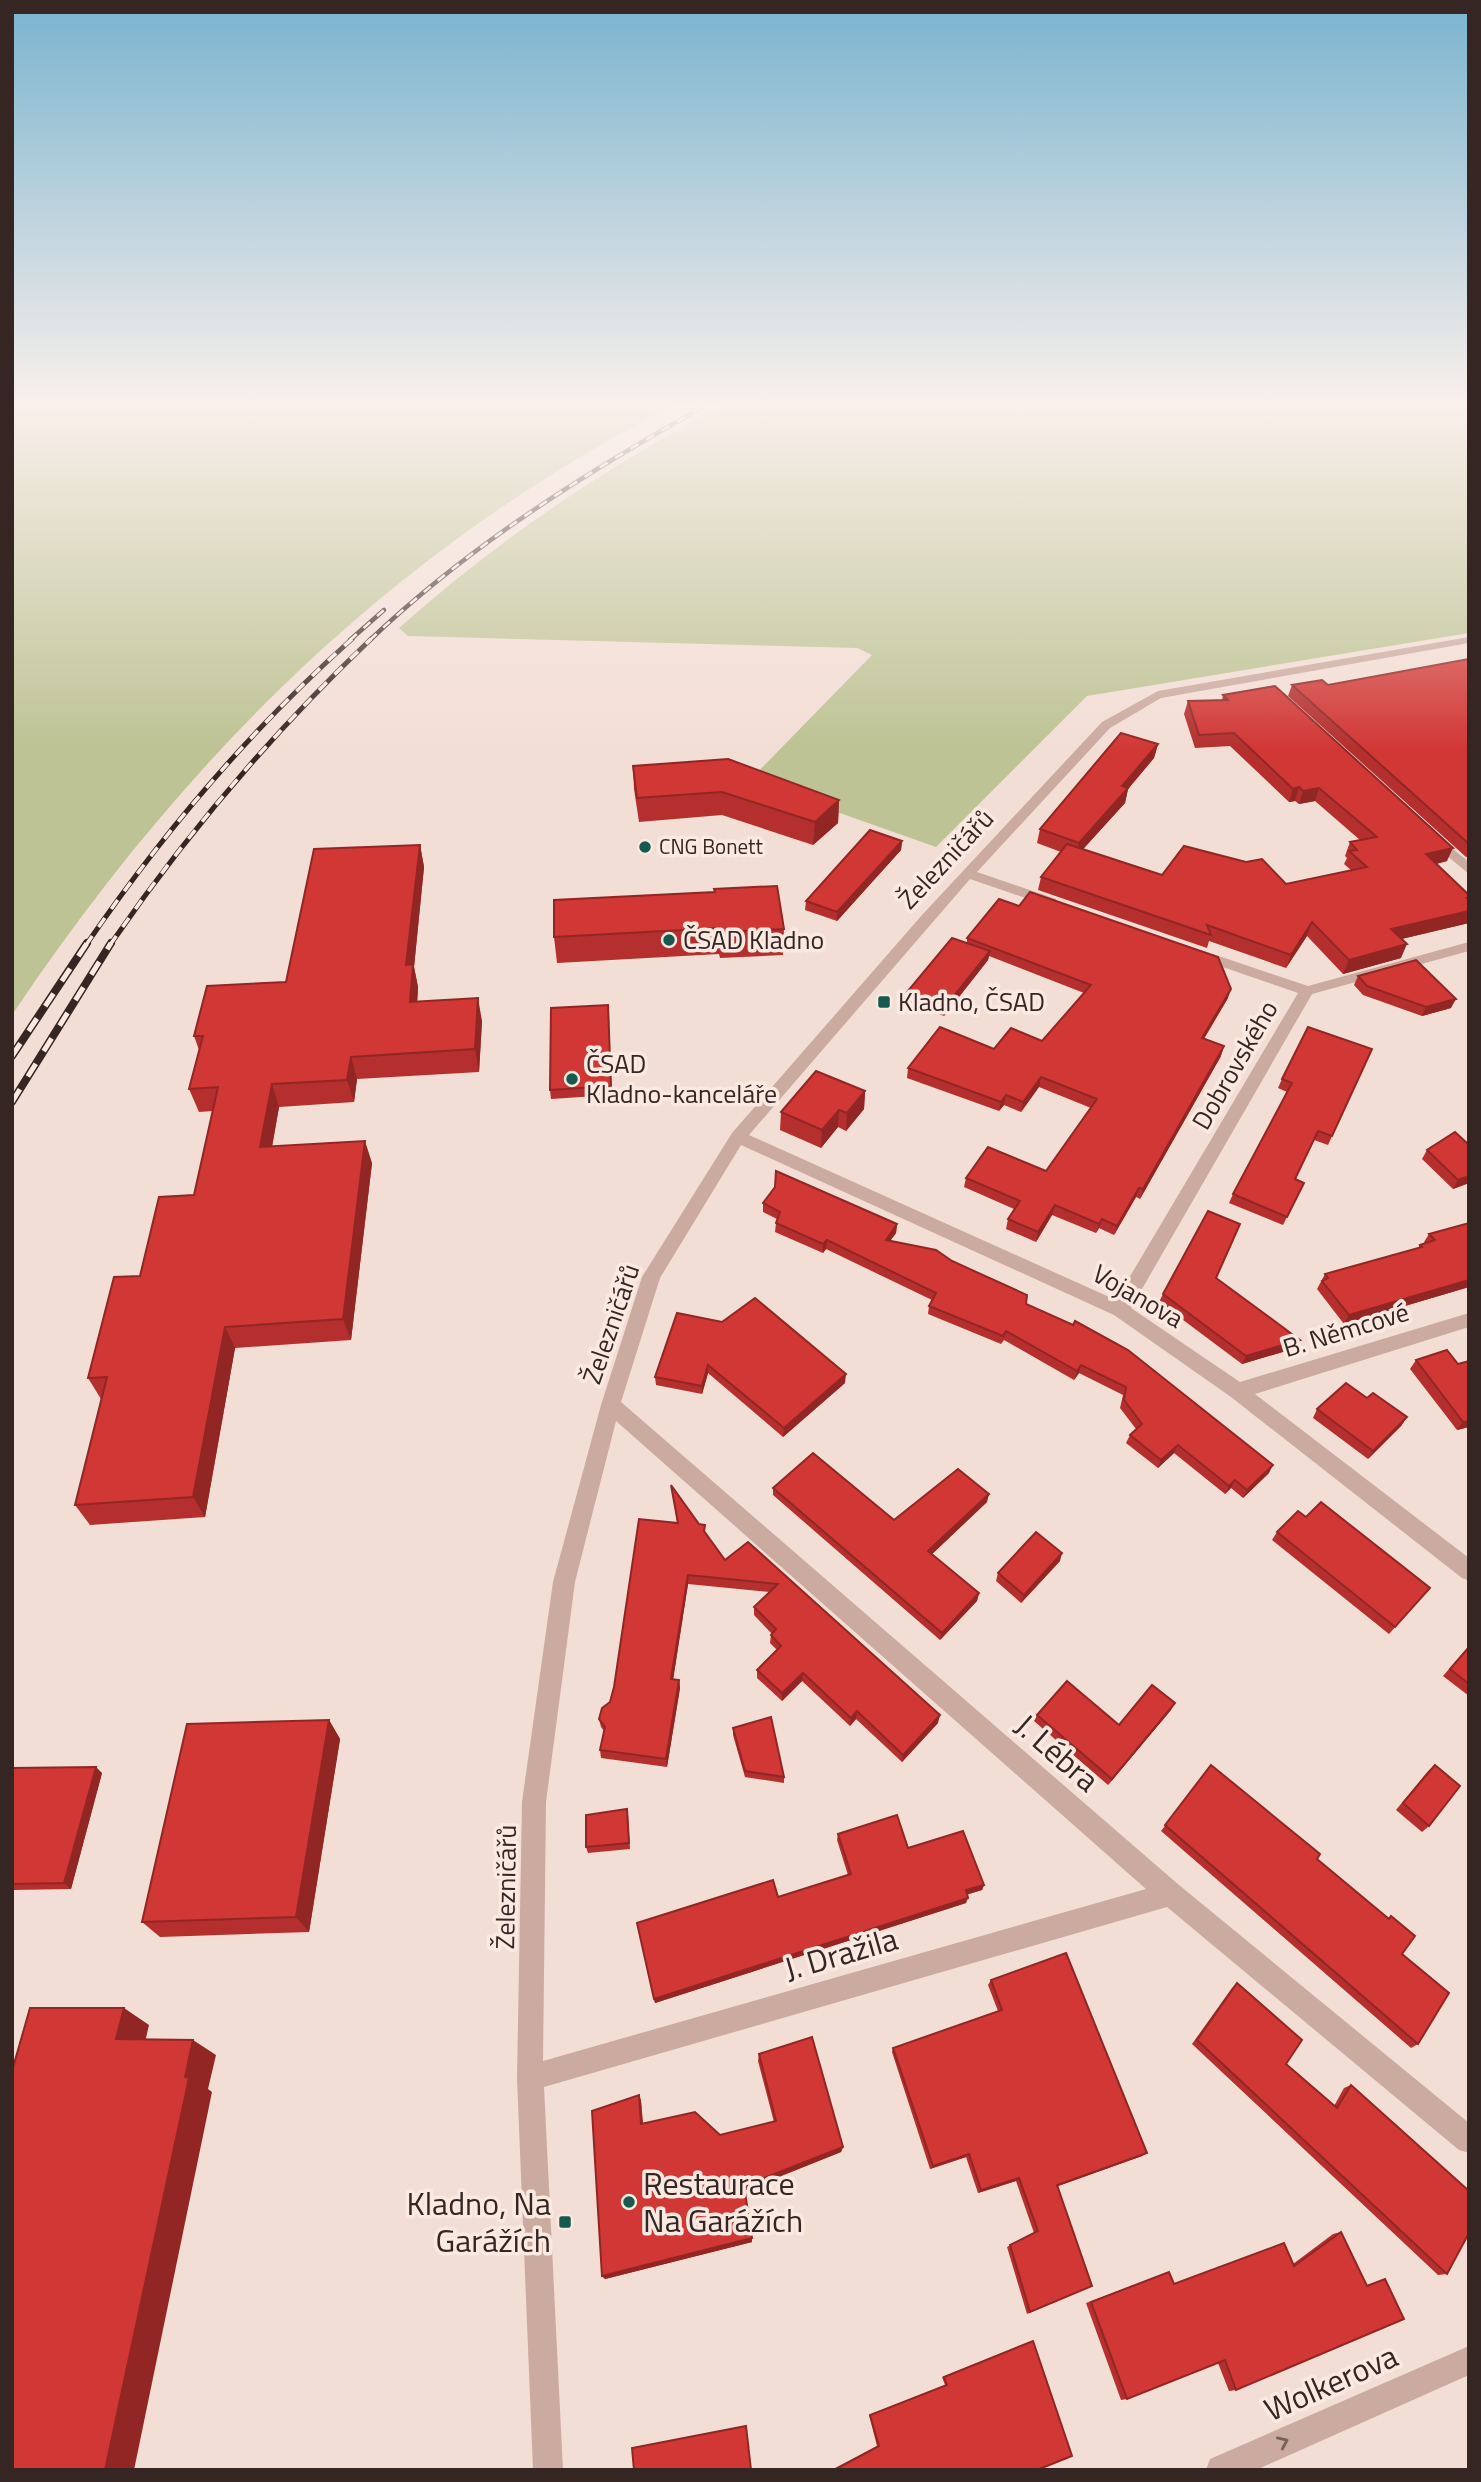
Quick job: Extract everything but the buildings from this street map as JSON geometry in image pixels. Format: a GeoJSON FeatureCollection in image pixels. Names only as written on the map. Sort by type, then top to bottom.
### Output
{"type":"FeatureCollection","features":[{"type":"Feature","properties":{"kind":"street","name":"Železničářů"},"geometry":{"type":"LineString","coordinates":[[548,2470],[530,2078],[534,1802],[564,1582],[611,1405],[651,1277],[738,1137],[968,874],[1106,725],[1158,695],[1262,682],[1469,640]]}},
{"type":"Feature","properties":{"kind":"street"},"geometry":{"type":"LineString","coordinates":[[1418,824],[1469,870]]}},
{"type":"Feature","properties":{"kind":"street"},"geometry":{"type":"LineString","coordinates":[[968,874],[1059,905]]}},
{"type":"Feature","properties":{"kind":"street"},"geometry":{"type":"LineString","coordinates":[[1177,946],[1307,991]]}},
{"type":"Feature","properties":{"kind":"street","name":"Dobrovského"},"geometry":{"type":"LineString","coordinates":[[1120,1310],[1307,991],[1469,946]]}},
{"type":"Feature","properties":{"kind":"street","name":"Vojanova"},"geometry":{"type":"LineString","coordinates":[[738,1137],[1120,1310],[1238,1391],[1469,1571]]}},
{"type":"Feature","properties":{"kind":"street","name":"B. Němcové"},"geometry":{"type":"LineString","coordinates":[[1238,1391],[1469,1320]]}},
{"type":"Feature","properties":{"kind":"street","name":"J. Lébra"},"geometry":{"type":"LineString","coordinates":[[611,1405],[1170,1894],[1469,2140]]}},
{"type":"Feature","properties":{"kind":"street","name":"J. Dražila"},"geometry":{"type":"LineString","coordinates":[[530,2078],[1170,1894]]}},
{"type":"Feature","properties":{"kind":"street","name":"Wolkerova"},"geometry":{"type":"LineString","coordinates":[[1221,2470],[1469,2360]]}},
{"type":"Feature","properties":{"kind":"green space"},"geometry":{"type":"Polygon","coordinates":[[[12,518],[487,518],[391,590],[306,664],[226,744],[150,830],[79,920],[12,1015],[12,518]]]}},
{"type":"Feature","properties":{"kind":"green space"},"geometry":{"type":"Polygon","coordinates":[[[537,518],[1469,518],[1469,633],[1087,696],[936,847],[749,781],[872,655],[857,648],[408,636],[399,628],[537,518]]]}},
{"type":"Feature","properties":{"kind":"railway"},"geometry":{"type":"LineString","coordinates":[[370,640],[449,571],[523,518]]}},
{"type":"Feature","properties":{"kind":"railway"},"geometry":{"type":"LineString","coordinates":[[350,640],[384,610]]}},
{"type":"Feature","properties":{"kind":"railway"},"geometry":{"type":"LineString","coordinates":[[86,945],[145,863],[243,746],[352,639]]}},
{"type":"Feature","properties":{"kind":"railway"},"geometry":{"type":"LineString","coordinates":[[110,945],[169,863],[233,785],[300,710],[371,639]]}},
{"type":"Feature","properties":{"kind":"railway"},"geometry":{"type":"LineString","coordinates":[[12,1056],[87,943]]}},
{"type":"Feature","properties":{"kind":"railway"},"geometry":{"type":"LineString","coordinates":[[12,1102],[111,943]]}},
{"type":"Feature","properties":{"kind":"place","name":"CNG Bonett"},"geometry":{"type":"Point","coordinates":[645,847]}},
{"type":"Feature","properties":{"kind":"place","name":"ČSAD Kladno"},"geometry":{"type":"Point","coordinates":[669,940]}},
{"type":"Feature","properties":{"kind":"place","name":"Kladno, ČSAD"},"geometry":{"type":"Point","coordinates":[884,1002]}},
{"type":"Feature","properties":{"kind":"place","name":"ČSAD Kladno-kanceláře"},"geometry":{"type":"Point","coordinates":[572,1079]}},
{"type":"Feature","properties":{"kind":"place","name":"Restaurace Na Garážích"},"geometry":{"type":"Point","coordinates":[629,2202]}},
{"type":"Feature","properties":{"kind":"place","name":"Kladno, Na Garážích"},"geometry":{"type":"Point","coordinates":[565,2222]}}]}
